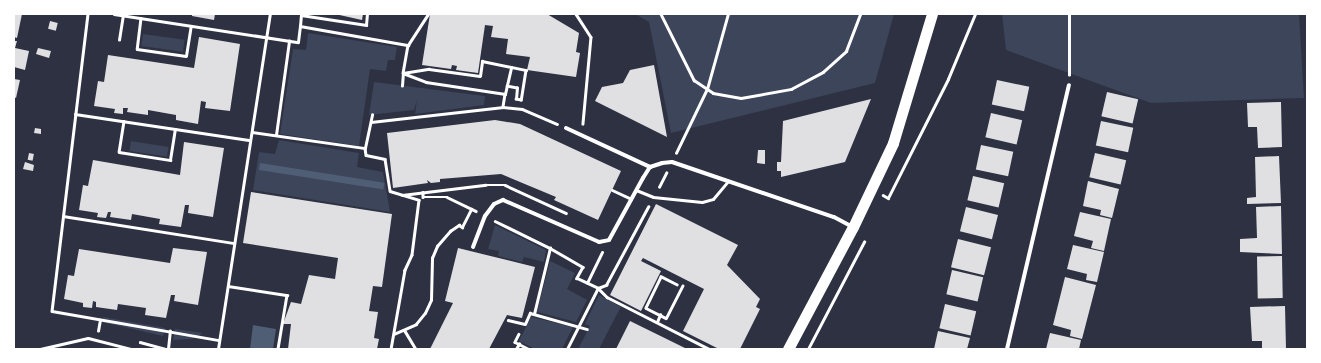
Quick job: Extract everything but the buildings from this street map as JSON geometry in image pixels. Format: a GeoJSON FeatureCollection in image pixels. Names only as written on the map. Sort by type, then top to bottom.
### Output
{"type":"FeatureCollection","features":[{"type":"Feature","properties":{"kind":"highway"},"geometry":{"type":"LineString","coordinates":[[788,349],[854,227],[893,143],[932,14]]}},
{"type":"Feature","properties":{"kind":"street"},"geometry":{"type":"LineString","coordinates":[[1007,349],[1069,85]]}},
{"type":"Feature","properties":{"kind":"street"},"geometry":{"type":"LineString","coordinates":[[566,128],[650,168]]}},
{"type":"Feature","properties":{"kind":"street"},"geometry":{"type":"LineString","coordinates":[[473,248],[485,216],[494,204],[503,200],[599,242],[609,240],[636,190],[650,168],[662,162],[672,162],[834,217],[854,227]]}},
{"type":"Feature","properties":{"kind":"lane"},"geometry":{"type":"LineString","coordinates":[[636,190],[653,197],[702,202],[713,200],[728,181]]}},
{"type":"Feature","properties":{"kind":"lane"},"geometry":{"type":"LineString","coordinates":[[612,190],[631,199]]}},
{"type":"Feature","properties":{"kind":"lane"},"geometry":{"type":"LineString","coordinates":[[40,349],[88,338],[130,349]]}},
{"type":"Feature","properties":{"kind":"path"},"geometry":{"type":"LineString","coordinates":[[88,14],[52,311],[219,340]]}},
{"type":"Feature","properties":{"kind":"path"},"geometry":{"type":"LineString","coordinates":[[114,14],[298,42],[301,14],[366,25],[367,14]]}},
{"type":"Feature","properties":{"kind":"path"},"geometry":{"type":"LineString","coordinates":[[218,349],[270,14]]}},
{"type":"Feature","properties":{"kind":"path"},"geometry":{"type":"LineString","coordinates":[[402,86],[408,45],[428,14]]}},
{"type":"Feature","properties":{"kind":"path"},"geometry":{"type":"LineString","coordinates":[[576,14],[591,37],[583,123],[579,134]]}},
{"type":"Feature","properties":{"kind":"path"},"geometry":{"type":"LineString","coordinates":[[661,14],[694,80],[707,89],[728,97],[741,98],[778,93],[807,83],[823,72],[846,51],[860,14]]}},
{"type":"Feature","properties":{"kind":"path"},"geometry":{"type":"LineString","coordinates":[[569,348],[598,288],[606,285],[672,162],[707,89],[728,14]]}},
{"type":"Feature","properties":{"kind":"path"},"geometry":{"type":"LineString","coordinates":[[872,187],[888,198],[948,79],[975,14]]}},
{"type":"Feature","properties":{"kind":"path"},"geometry":{"type":"LineString","coordinates":[[1069,14],[1069,85]]}},
{"type":"Feature","properties":{"kind":"path"},"geometry":{"type":"LineString","coordinates":[[119,40],[123,16]]}},
{"type":"Feature","properties":{"kind":"path"},"geometry":{"type":"LineString","coordinates":[[141,18],[137,49],[186,56],[191,26]]}},
{"type":"Feature","properties":{"kind":"path"},"geometry":{"type":"LineString","coordinates":[[300,26],[408,45]]}},
{"type":"Feature","properties":{"kind":"path"},"geometry":{"type":"LineString","coordinates":[[276,136],[289,41]]}},
{"type":"Feature","properties":{"kind":"path"},"geometry":{"type":"LineString","coordinates":[[404,73],[429,69],[480,76],[482,62],[526,70],[521,100],[516,99],[517,88],[507,86]]}},
{"type":"Feature","properties":{"kind":"path"},"geometry":{"type":"LineString","coordinates":[[503,106],[510,68]]}},
{"type":"Feature","properties":{"kind":"path"},"geometry":{"type":"LineString","coordinates":[[404,73],[426,82],[505,94]]}},
{"type":"Feature","properties":{"kind":"path"},"geometry":{"type":"LineString","coordinates":[[370,122],[503,106],[522,109],[566,128]]}},
{"type":"Feature","properties":{"kind":"path"},"geometry":{"type":"LineString","coordinates":[[75,114],[250,140]]}},
{"type":"Feature","properties":{"kind":"path"},"geometry":{"type":"LineString","coordinates":[[372,115],[365,148],[366,155],[384,159],[390,191],[399,196],[419,200],[412,255],[405,270],[391,349]]}},
{"type":"Feature","properties":{"kind":"path"},"geometry":{"type":"LineString","coordinates":[[124,121],[119,152],[170,160],[175,129]]}},
{"type":"Feature","properties":{"kind":"path"},"geometry":{"type":"LineString","coordinates":[[252,132],[365,148]]}},
{"type":"Feature","properties":{"kind":"path"},"geometry":{"type":"LineString","coordinates":[[399,196],[423,192],[423,197],[447,197],[550,248],[583,267],[577,278],[598,288],[607,296],[709,349]]}},
{"type":"Feature","properties":{"kind":"path"},"geometry":{"type":"LineString","coordinates":[[394,334],[405,331],[425,313],[431,300],[432,258],[437,246],[459,225],[462,227],[471,209]]}},
{"type":"Feature","properties":{"kind":"path"},"geometry":{"type":"LineString","coordinates":[[63,216],[234,243]]}},
{"type":"Feature","properties":{"kind":"path"},"geometry":{"type":"LineString","coordinates":[[587,283],[609,240]]}},
{"type":"Feature","properties":{"kind":"path"},"geometry":{"type":"LineString","coordinates":[[534,314],[550,248]]}},
{"type":"Feature","properties":{"kind":"path"},"geometry":{"type":"LineString","coordinates":[[677,286],[661,277],[646,308],[666,318],[682,286]]}},
{"type":"Feature","properties":{"kind":"path"},"geometry":{"type":"LineString","coordinates":[[228,286],[287,295],[278,349]]}},
{"type":"Feature","properties":{"kind":"path"},"geometry":{"type":"LineString","coordinates":[[508,320],[525,324],[530,313],[587,329]]}},
{"type":"Feature","properties":{"kind":"path"},"geometry":{"type":"LineString","coordinates":[[657,322],[660,315]]}},
{"type":"Feature","properties":{"kind":"path"},"geometry":{"type":"LineString","coordinates":[[405,331],[416,349]]}},
{"type":"Feature","properties":{"kind":"path"},"geometry":{"type":"LineString","coordinates":[[168,349],[170,332]]}},
{"type":"Feature","properties":{"kind":"path"},"geometry":{"type":"LineString","coordinates":[[519,334],[515,342],[529,349]]}},
{"type":"Feature","properties":{"kind":"path"},"geometry":{"type":"LineString","coordinates":[[516,349],[519,344]]}},
{"type":"Feature","properties":{"kind":"shaded area"},"geometry":{"type":"Polygon","coordinates":[[[635,14],[894,14],[875,83],[671,133],[649,22],[635,14]]]}},
{"type":"Feature","properties":{"kind":"shaded area"},"geometry":{"type":"Polygon","coordinates":[[[1002,14],[1299,14],[1304,98],[1151,103],[1006,50],[1002,14]]]}},
{"type":"Feature","properties":{"kind":"shaded area"},"geometry":{"type":"Polygon","coordinates":[[[308,33],[397,47],[395,60],[388,60],[386,71],[370,69],[359,146],[280,134],[293,49],[306,50],[308,33]]]}},
{"type":"Feature","properties":{"kind":"shaded area"},"geometry":{"type":"Polygon","coordinates":[[[143,34],[185,40],[183,52],[141,46],[143,34]]]}},
{"type":"Feature","properties":{"kind":"shaded area"},"geometry":{"type":"Polygon","coordinates":[[[374,82],[485,96],[484,105],[415,114],[417,100],[414,110],[369,115],[374,82]]]}},
{"type":"Feature","properties":{"kind":"shaded area"},"geometry":{"type":"Polygon","coordinates":[[[279,140],[359,153],[357,167],[383,172],[390,212],[253,190],[259,152],[275,154],[279,140]]]}},
{"type":"Feature","properties":{"kind":"shaded area"},"geometry":{"type":"Polygon","coordinates":[[[131,141],[169,147],[167,157],[129,151],[131,141]]]}},
{"type":"Feature","properties":{"kind":"shaded area"},"geometry":{"type":"Polygon","coordinates":[[[260,163],[384,183],[383,190],[259,170],[260,163]]]}},
{"type":"Feature","properties":{"kind":"shaded area"},"geometry":{"type":"Polygon","coordinates":[[[495,225],[546,250],[544,262],[524,257],[522,262],[498,256],[499,251],[488,249],[495,225]]]}},
{"type":"Feature","properties":{"kind":"shaded area"},"geometry":{"type":"Polygon","coordinates":[[[550,261],[575,273],[567,289],[587,300],[576,322],[537,312],[550,261]]]}},
{"type":"Feature","properties":{"kind":"shaded area"},"geometry":{"type":"Polygon","coordinates":[[[599,295],[621,307],[599,349],[578,349],[590,326],[585,324],[599,295]]]}},
{"type":"Feature","properties":{"kind":"shaded area"},"geometry":{"type":"Polygon","coordinates":[[[103,317],[165,328],[163,336],[102,322],[103,317]]]}},
{"type":"Feature","properties":{"kind":"shaded area"},"geometry":{"type":"Polygon","coordinates":[[[531,317],[573,327],[562,349],[535,349],[519,341],[531,317]]]}},
{"type":"Feature","properties":{"kind":"shaded area"},"geometry":{"type":"Polygon","coordinates":[[[253,325],[276,329],[273,349],[250,349],[253,325]]]}},
{"type":"Feature","properties":{"kind":"shaded area"},"geometry":{"type":"Polygon","coordinates":[[[175,329],[203,333],[192,339],[173,340],[175,329]]]}}]}
